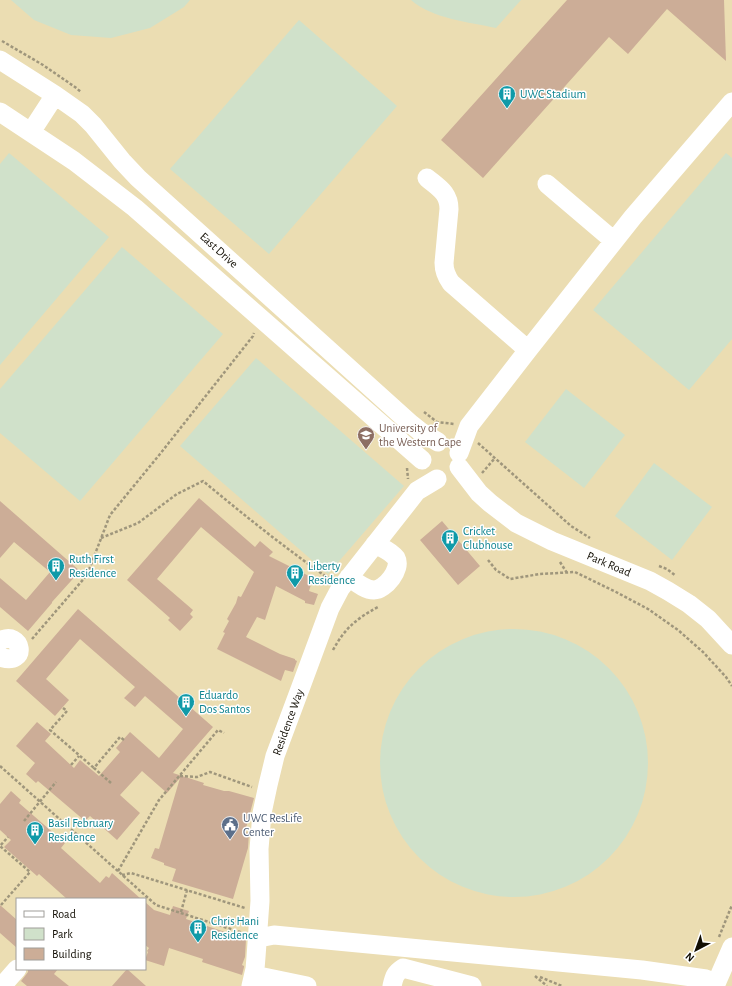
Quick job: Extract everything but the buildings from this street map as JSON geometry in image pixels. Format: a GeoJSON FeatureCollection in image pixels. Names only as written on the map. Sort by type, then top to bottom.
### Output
{"type":"FeatureCollection","features":[{"type":"Feature","properties":{"kind":"street","name":"East Drive"},"geometry":{"type":"LineString","coordinates":[[0,60],[82,114],[144,183],[421,432],[448,460],[430,476],[426,473],[423,463],[407,447],[135,208],[74,161],[0,112]]}},
{"type":"Feature","properties":{"kind":"street"},"geometry":{"type":"LineString","coordinates":[[31,132],[55,95]]}},
{"type":"Feature","properties":{"kind":"street"},"geometry":{"type":"LineString","coordinates":[[448,460],[466,430],[633,217],[732,102]]}},
{"type":"Feature","properties":{"kind":"street"},"geometry":{"type":"LineString","coordinates":[[0,125],[82,177],[108,198],[255,328]]}},
{"type":"Feature","properties":{"kind":"street"},"geometry":{"type":"LineString","coordinates":[[427,178],[442,191],[449,202],[444,263],[446,277],[528,350]]}},
{"type":"Feature","properties":{"kind":"street"},"geometry":{"type":"LineString","coordinates":[[547,184],[614,241]]}},
{"type":"Feature","properties":{"kind":"street","name":"Residence Way"},"geometry":{"type":"LineString","coordinates":[[253,981],[260,901],[259,849],[262,813],[275,756],[330,608],[340,589],[341,575],[375,544],[417,491],[448,460],[432,444],[427,448],[424,454],[417,491]]}},
{"type":"Feature","properties":{"kind":"street","name":"Park Road"},"geometry":{"type":"LineString","coordinates":[[448,460],[478,493],[516,523],[552,541],[650,581],[668,591],[689,604],[708,619],[732,644]]}},
{"type":"Feature","properties":{"kind":"street"},"geometry":{"type":"LineString","coordinates":[[341,575],[367,589],[375,590],[383,586],[397,569],[397,562],[395,557],[390,552],[375,544]]}},
{"type":"Feature","properties":{"kind":"street"},"geometry":{"type":"LineString","coordinates":[[0,640],[9,638],[18,643],[20,648],[16,657],[11,659],[0,657]]}},
{"type":"Feature","properties":{"kind":"street"},"geometry":{"type":"LineString","coordinates":[[257,936],[274,935],[642,970],[710,983],[732,947]]}},
{"type":"Feature","properties":{"kind":"street"},"geometry":{"type":"LineString","coordinates":[[392,986],[397,972],[403,968],[437,982],[472,986]]}},
{"type":"Feature","properties":{"kind":"street"},"geometry":{"type":"LineString","coordinates":[[2,986],[16,970]]}},
{"type":"Feature","properties":{"kind":"street"},"geometry":{"type":"LineString","coordinates":[[253,981],[307,986]]}},
{"type":"Feature","properties":{"kind":"path"},"geometry":{"type":"LineString","coordinates":[[2,40],[62,78],[86,96]]}},
{"type":"Feature","properties":{"kind":"path"},"geometry":{"type":"LineString","coordinates":[[32,639],[87,575],[110,515],[253,336],[255,328]]}},
{"type":"Feature","properties":{"kind":"path"},"geometry":{"type":"LineString","coordinates":[[421,410],[437,422],[455,424],[466,430],[571,526],[592,540]]}},
{"type":"Feature","properties":{"kind":"path"},"geometry":{"type":"LineString","coordinates":[[101,538],[138,523],[178,494],[204,482],[307,564],[328,578],[341,575]]}},
{"type":"Feature","properties":{"kind":"path"},"geometry":{"type":"LineString","coordinates":[[488,560],[496,570],[510,579],[540,574],[574,572],[616,592],[648,609],[678,630],[703,652],[726,677],[732,686]]}},
{"type":"Feature","properties":{"kind":"path"},"geometry":{"type":"LineString","coordinates":[[652,564],[667,569],[680,579]]}},
{"type":"Feature","properties":{"kind":"path"},"geometry":{"type":"LineString","coordinates":[[332,650],[339,638],[350,625],[378,607]]}},
{"type":"Feature","properties":{"kind":"path"},"geometry":{"type":"LineString","coordinates":[[63,708],[67,711],[50,730],[111,783]]}},
{"type":"Feature","properties":{"kind":"path"},"geometry":{"type":"LineString","coordinates":[[118,871],[159,800],[218,730],[224,733]]}},
{"type":"Feature","properties":{"kind":"path"},"geometry":{"type":"LineString","coordinates":[[94,768],[120,737],[124,740]]}},
{"type":"Feature","properties":{"kind":"path"},"geometry":{"type":"LineString","coordinates":[[71,765],[79,756]]}},
{"type":"Feature","properties":{"kind":"path"},"geometry":{"type":"LineString","coordinates":[[0,766],[156,905],[257,936]]}},
{"type":"Feature","properties":{"kind":"path"},"geometry":{"type":"LineString","coordinates":[[180,776],[197,777],[210,772],[253,787]]}},
{"type":"Feature","properties":{"kind":"path"},"geometry":{"type":"LineString","coordinates":[[24,821],[56,782]]}},
{"type":"Feature","properties":{"kind":"path"},"geometry":{"type":"LineString","coordinates":[[1,905],[30,872],[0,846],[8,837]]}},
{"type":"Feature","properties":{"kind":"path"},"geometry":{"type":"LineString","coordinates":[[122,875],[131,873],[249,909]]}},
{"type":"Feature","properties":{"kind":"path"},"geometry":{"type":"LineString","coordinates":[[181,912],[187,890]]}},
{"type":"Feature","properties":{"kind":"path"},"geometry":{"type":"LineString","coordinates":[[533,974],[562,986]]}},
{"type":"Feature","properties":{"kind":"shaded area","name":"University of the Western Cape"},"geometry":{"type":"Polygon","coordinates":[[[0,0],[732,0],[732,986],[0,986],[0,0]]]}},
{"type":"Feature","properties":{"kind":"green space"},"geometry":{"type":"Polygon","coordinates":[[[11,0],[190,0],[184,7],[150,28],[111,38],[71,35],[34,20],[11,0]]]}},
{"type":"Feature","properties":{"kind":"green space"},"geometry":{"type":"Polygon","coordinates":[[[411,0],[521,0],[496,28],[440,16],[430,12],[411,0]]]}},
{"type":"Feature","properties":{"kind":"green space"},"geometry":{"type":"Polygon","coordinates":[[[299,20],[397,106],[269,254],[170,169],[299,20]]]}},
{"type":"Feature","properties":{"kind":"green space"},"geometry":{"type":"Polygon","coordinates":[[[9,153],[109,237],[0,365],[0,164],[9,153]]]}},
{"type":"Feature","properties":{"kind":"green space"},"geometry":{"type":"Polygon","coordinates":[[[726,153],[732,158],[732,339],[689,390],[593,310],[726,153]]]}},
{"type":"Feature","properties":{"kind":"green space"},"geometry":{"type":"Polygon","coordinates":[[[122,247],[223,334],[80,501],[0,433],[0,389],[122,247]]]}},
{"type":"Feature","properties":{"kind":"green space"},"geometry":{"type":"Polygon","coordinates":[[[256,358],[404,486],[328,574],[180,446],[256,358]]]}},
{"type":"Feature","properties":{"kind":"green space"},"geometry":{"type":"Polygon","coordinates":[[[566,389],[625,435],[584,488],[525,442],[566,389]]]}},
{"type":"Feature","properties":{"kind":"green space"},"geometry":{"type":"Polygon","coordinates":[[[654,463],[712,507],[672,560],[615,516],[654,463]]]}},
{"type":"Feature","properties":{"kind":"green space"},"geometry":{"type":"Polygon","coordinates":[[[501,629],[527,629],[553,634],[577,644],[589,651],[609,668],[626,688],[633,700],[643,724],[648,750],[648,776],[643,802],[633,826],[626,838],[609,858],[589,875],[577,882],[553,892],[527,897],[501,897],[475,892],[451,882],[429,867],[410,848],[395,826],[385,802],[380,776],[380,750],[385,724],[395,700],[410,678],[429,659],[451,644],[475,634],[501,629]]]}},
{"type":"Feature","properties":{"kind":"place","name":"UWC Stadium"},"geometry":{"type":"Point","coordinates":[507,109]}},
{"type":"Feature","properties":{"kind":"place","name":"University of the Western Cape"},"geometry":{"type":"Point","coordinates":[366,450]}},
{"type":"Feature","properties":{"kind":"place","name":"Cricket Clubhouse"},"geometry":{"type":"Point","coordinates":[450,553]}},
{"type":"Feature","properties":{"kind":"place","name":"Ruth First Residence"},"geometry":{"type":"Point","coordinates":[56,581]}},
{"type":"Feature","properties":{"kind":"place","name":"Liberty Residence"},"geometry":{"type":"Point","coordinates":[295,588]}},
{"type":"Feature","properties":{"kind":"place","name":"Eduardo Dos Santos"},"geometry":{"type":"Point","coordinates":[186,717]}},
{"type":"Feature","properties":{"kind":"place","name":"UWC ResLife Center"},"geometry":{"type":"Point","coordinates":[230,840]}},
{"type":"Feature","properties":{"kind":"place","name":"Basil February Residence"},"geometry":{"type":"Point","coordinates":[35,845]}},
{"type":"Feature","properties":{"kind":"place","name":"Chris Hani Residence"},"geometry":{"type":"Point","coordinates":[198,943]}}]}
